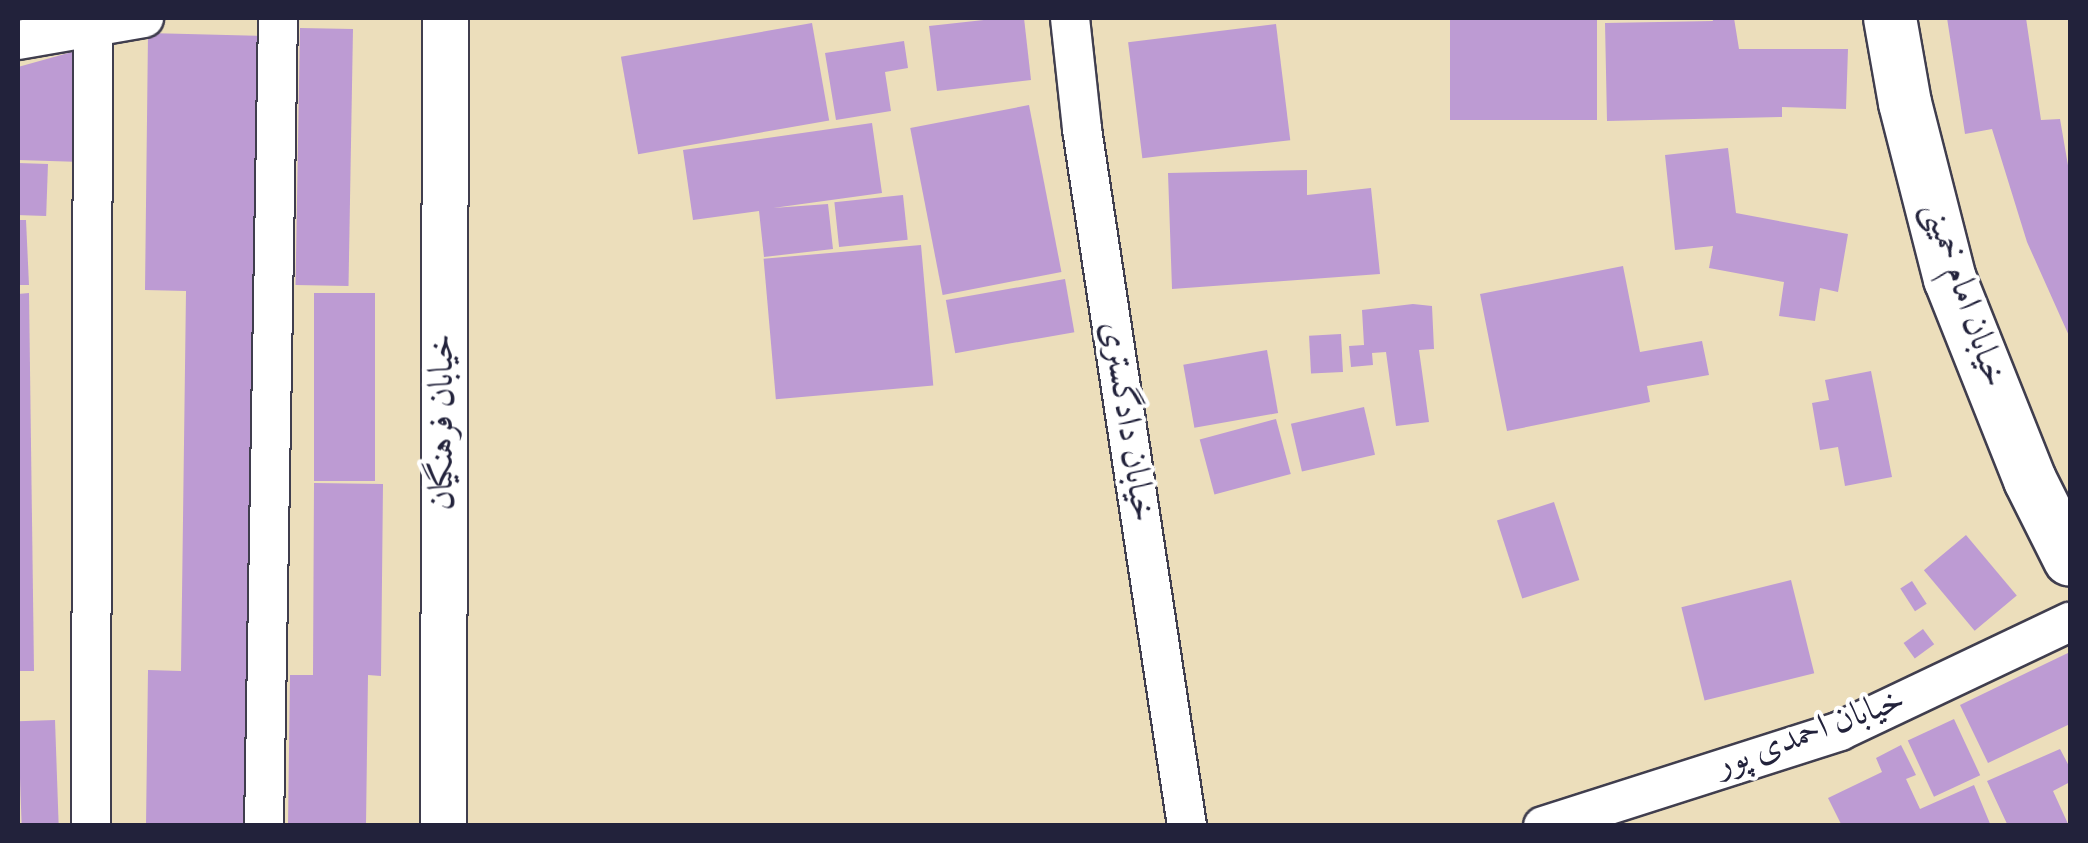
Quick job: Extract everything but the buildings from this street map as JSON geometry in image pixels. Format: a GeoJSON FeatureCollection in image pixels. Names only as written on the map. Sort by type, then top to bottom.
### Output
{"type":"FeatureCollection","features":[{"type":"Feature","properties":{"kind":"main road","name":"خیابان امام خمینی"},"geometry":{"type":"LineString","coordinates":[[1890,18],[1905,103],[1950,280],[2030,480],[2070,560]]}},
{"type":"Feature","properties":{"kind":"street"},"geometry":{"type":"LineString","coordinates":[[18,40],[144,18]]}},
{"type":"Feature","properties":{"kind":"street"},"geometry":{"type":"LineString","coordinates":[[264,826],[278,18]]}},
{"type":"Feature","properties":{"kind":"street","name":"خیابان فرهنگیان"},"geometry":{"type":"LineString","coordinates":[[443,826],[445,18]]}},
{"type":"Feature","properties":{"kind":"street","name":"خیابان دادگستری"},"geometry":{"type":"LineString","coordinates":[[1070,18],[1082,129],[1187,826]]}},
{"type":"Feature","properties":{"kind":"street"},"geometry":{"type":"LineString","coordinates":[[91,826],[93,27]]}},
{"type":"Feature","properties":{"kind":"street","name":"خیابان احمدی پور"},"geometry":{"type":"LineString","coordinates":[[1542,826],[1840,731],[2070,622]]}}]}
